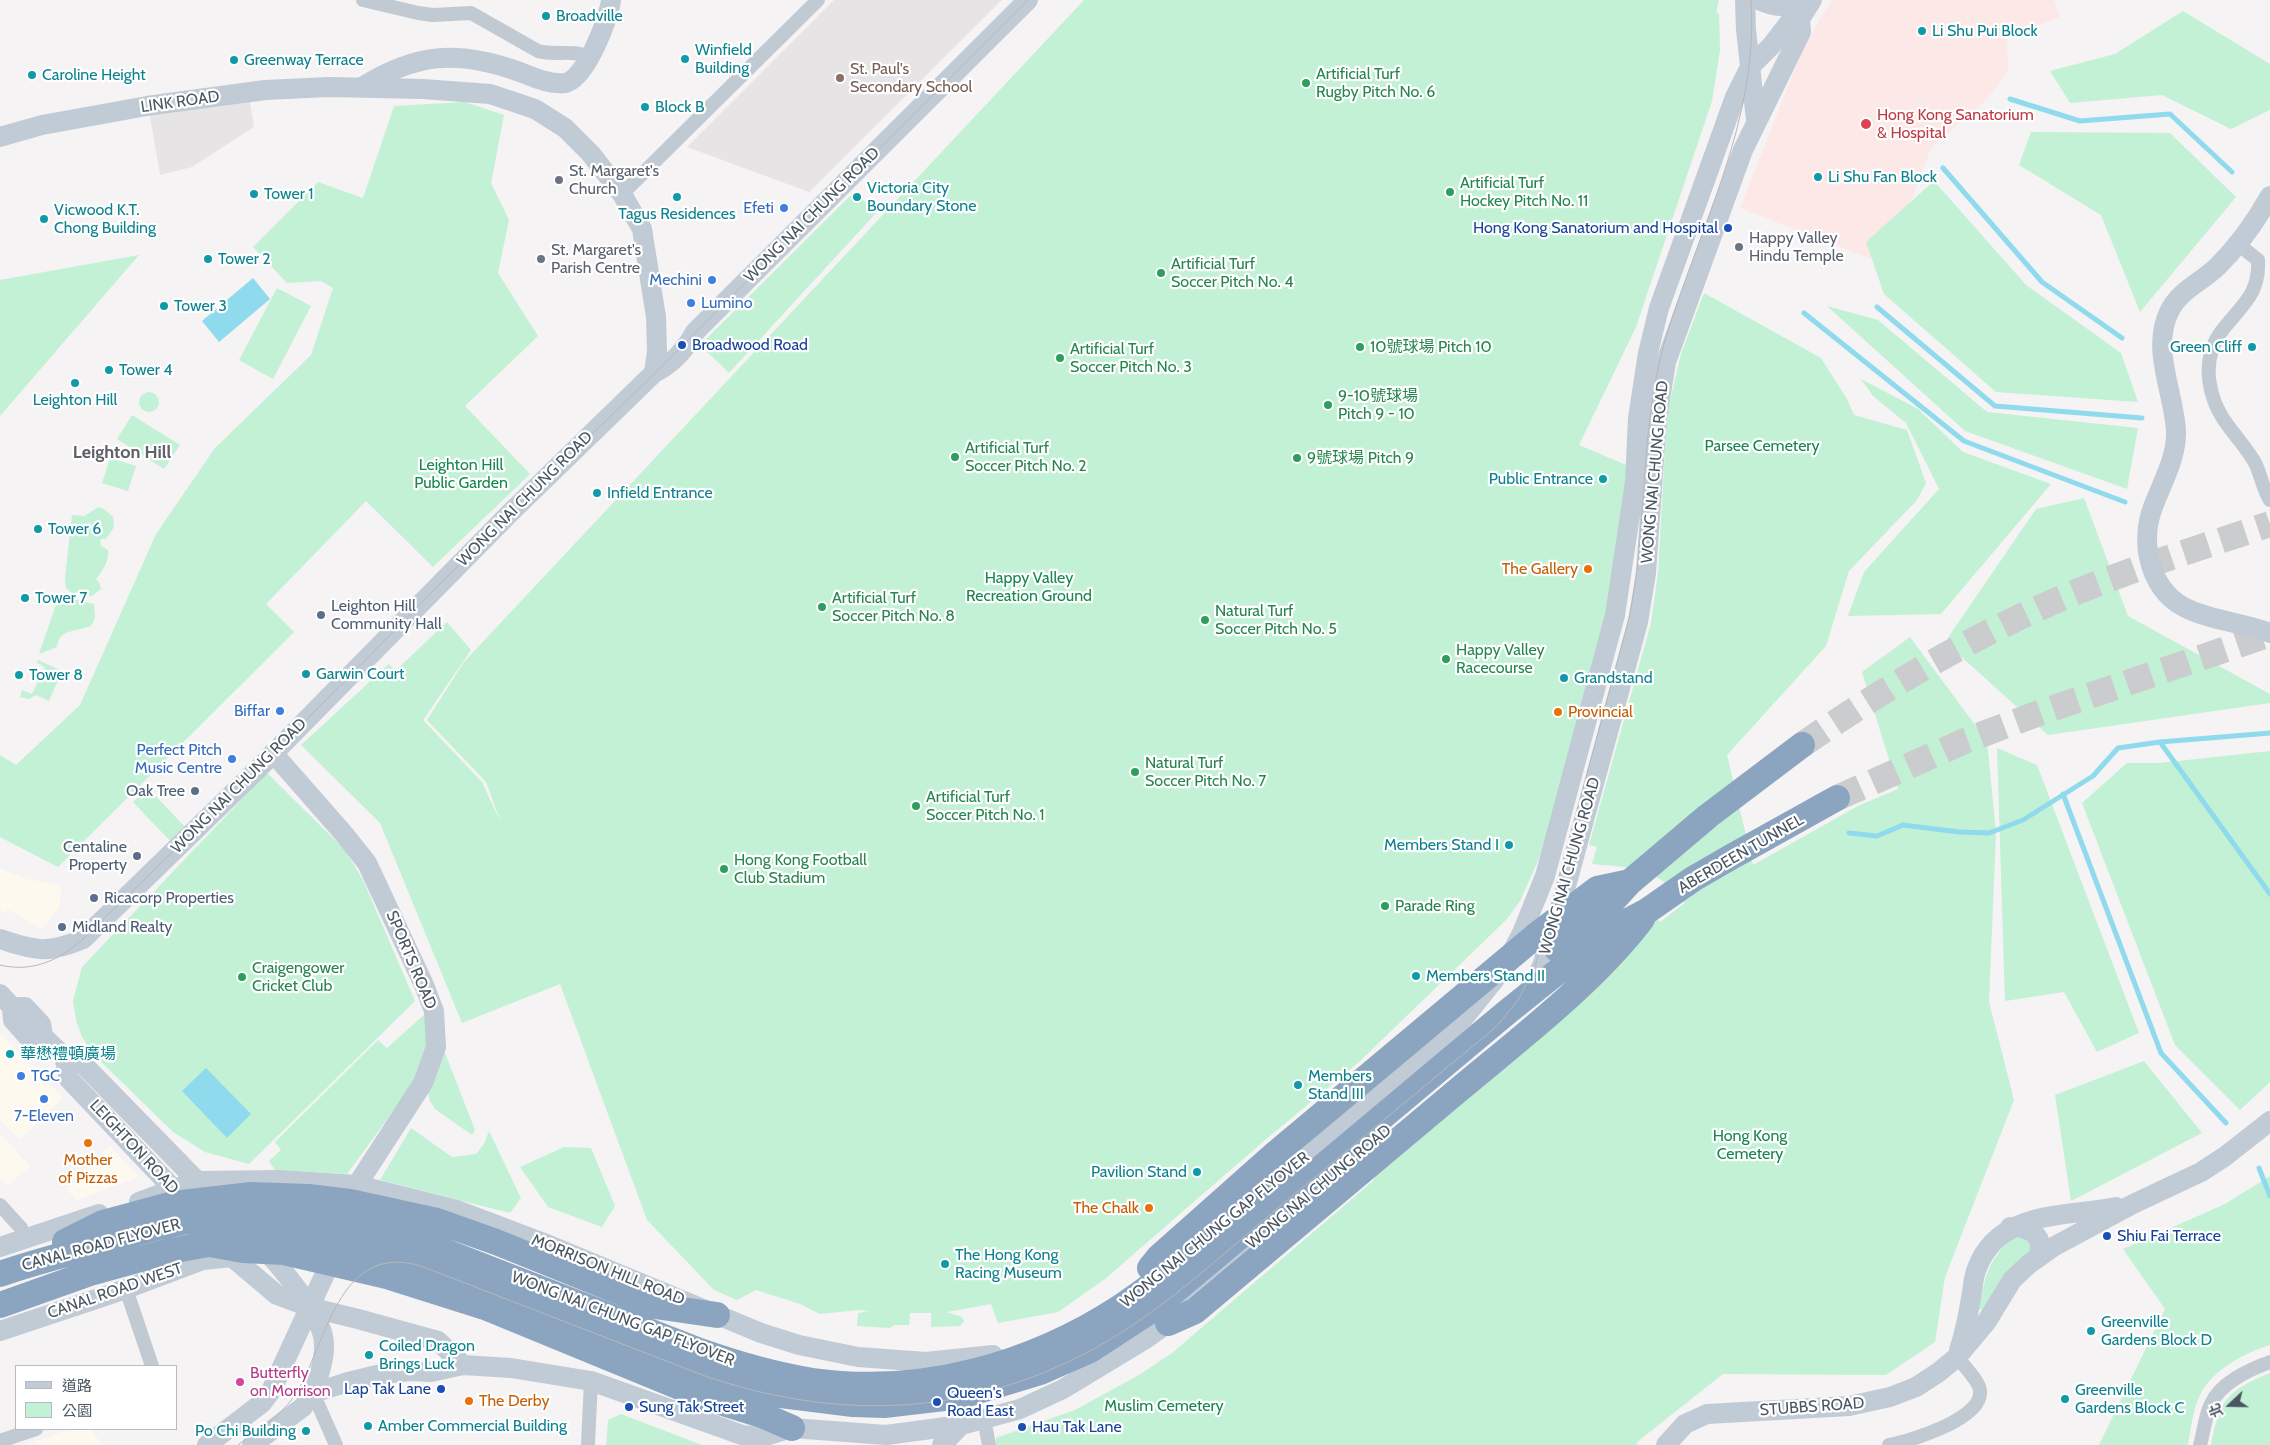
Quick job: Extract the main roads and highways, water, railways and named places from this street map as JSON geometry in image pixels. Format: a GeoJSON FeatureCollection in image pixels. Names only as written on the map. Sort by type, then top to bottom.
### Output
{"type":"FeatureCollection","features":[{"type":"Feature","properties":{"kind":"highway"},"geometry":{"type":"LineString","coordinates":[[1131,1292],[1159,1257],[1229,1193],[1539,933],[1597,889],[1630,882],[1728,800],[1802,745]]}},
{"type":"Feature","properties":{"kind":"highway","name":"ABERDEEN TUNNEL"},"geometry":{"type":"LineString","coordinates":[[1647,911],[1730,857],[1837,798]]}},
{"type":"Feature","properties":{"kind":"highway","name":"WONG NAI CHUNG GAP FLYOVER"},"geometry":{"type":"LineString","coordinates":[[232,1216],[278,1215],[327,1219],[382,1230],[452,1253],[700,1352],[787,1376],[815,1381],[875,1384],[932,1380],[972,1372],[1018,1359],[1072,1336],[1147,1288],[1608,906],[1630,882]]}},
{"type":"Feature","properties":{"kind":"highway"},"geometry":{"type":"LineString","coordinates":[[1168,1323],[1195,1311],[1570,994],[1618,948],[1647,911]]}},
{"type":"Feature","properties":{"kind":"highway","name":"WONG NAI CHUNG GAP FLYOVER"},"geometry":{"type":"LineString","coordinates":[[208,1244],[244,1230],[288,1232],[389,1253],[568,1318],[731,1383],[773,1394],[853,1404],[884,1405],[961,1396],[1040,1372],[1090,1350],[1154,1309],[1549,978],[1607,932],[1647,911]]}},
{"type":"Feature","properties":{"kind":"highway"},"geometry":{"type":"LineString","coordinates":[[9,1271],[103,1223],[173,1204],[251,1195],[308,1197],[350,1202],[437,1221],[496,1242],[656,1306],[717,1315]]}},
{"type":"Feature","properties":{"kind":"highway","name":"CANAL ROAD FLYOVER"},"geometry":{"type":"LineString","coordinates":[[9,1271],[145,1230],[183,1222],[232,1216]]}},
{"type":"Feature","properties":{"kind":"highway"},"geometry":{"type":"LineString","coordinates":[[284,1252],[312,1237]]}},
{"type":"Feature","properties":{"kind":"highway"},"geometry":{"type":"LineString","coordinates":[[208,1244],[242,1250],[284,1252],[387,1276],[485,1308],[704,1398],[762,1415],[792,1428]]}},
{"type":"Feature","properties":{"kind":"highway","name":"CANAL ROAD FLYOVER"},"geometry":{"type":"LineString","coordinates":[[0,1305],[90,1273],[170,1251],[208,1244]]}},
{"type":"Feature","properties":{"kind":"highway"},"geometry":{"type":"LineString","coordinates":[[656,1306],[690,1345]]}},
{"type":"Feature","properties":{"kind":"water"},"geometry":{"type":"Polygon","coordinates":[[[253,278],[270,299],[219,342],[202,321],[253,278]]]}},
{"type":"Feature","properties":{"kind":"water"},"geometry":{"type":"Polygon","coordinates":[[[206,1068],[251,1114],[227,1138],[182,1091],[206,1068]]]}},
{"type":"Feature","properties":{"kind":"waterway"},"geometry":{"type":"LineString","coordinates":[[2010,99],[2080,121],[2170,114],[2232,172]]}},
{"type":"Feature","properties":{"kind":"waterway"},"geometry":{"type":"LineString","coordinates":[[1943,168],[2042,282],[2122,338]]}},
{"type":"Feature","properties":{"kind":"waterway"},"geometry":{"type":"LineString","coordinates":[[1877,307],[1995,406],[2142,418]]}},
{"type":"Feature","properties":{"kind":"waterway"},"geometry":{"type":"LineString","coordinates":[[1804,313],[1964,441],[2125,502]]}},
{"type":"Feature","properties":{"kind":"waterway"},"geometry":{"type":"LineString","coordinates":[[1849,833],[1877,836],[1903,825],[1959,832],[1989,833],[2023,820],[2093,776],[2118,748],[2160,742],[2270,733]]}},
{"type":"Feature","properties":{"kind":"waterway"},"geometry":{"type":"LineString","coordinates":[[2160,742],[2270,894]]}},
{"type":"Feature","properties":{"kind":"waterway"},"geometry":{"type":"LineString","coordinates":[[2063,794],[2161,1053],[2226,1123]]}},
{"type":"Feature","properties":{"kind":"waterway"},"geometry":{"type":"LineString","coordinates":[[2259,1168],[2270,1196]]}},
{"type":"Feature","properties":{"kind":"tunnel"},"geometry":{"type":"LineString","coordinates":[[1802,745],[1858,708],[1944,656],[2035,610],[2121,575],[2270,524]]}},
{"type":"Feature","properties":{"kind":"tunnel"},"geometry":{"type":"LineString","coordinates":[[1837,798],[1967,740],[2042,712],[2270,634]]}},
{"type":"Feature","properties":{"kind":"tram line"},"geometry":{"type":"LineString","coordinates":[[0,965],[23,967],[45,963],[65,953],[83,939],[257,770],[511,512],[644,384],[1028,0]]}},
{"type":"Feature","properties":{"kind":"tram line"},"geometry":{"type":"LineString","coordinates":[[238,1445],[276,1416],[295,1395],[338,1302],[353,1283],[370,1269],[393,1262],[421,1266],[705,1376],[761,1392],[816,1402],[871,1406],[925,1403],[978,1394],[1031,1378],[1082,1355],[1133,1325],[1154,1310],[1194,1279],[1497,1026],[1518,1000],[1535,967],[1629,618],[1639,554],[1649,424],[1660,360],[1681,293],[1722,180],[1742,110],[1748,74],[1751,0]]}},
{"type":"Feature","properties":{"kind":"place","name":"Broadville"},"geometry":{"type":"Point","coordinates":[546,16]}},
{"type":"Feature","properties":{"kind":"place","name":"Li Shu Pui Block"},"geometry":{"type":"Point","coordinates":[1922,31]}},
{"type":"Feature","properties":{"kind":"place","name":"Winfield Building"},"geometry":{"type":"Point","coordinates":[685,59]}},
{"type":"Feature","properties":{"kind":"place","name":"Greenway Terrace"},"geometry":{"type":"Point","coordinates":[234,60]}},
{"type":"Feature","properties":{"kind":"place","name":"Caroline Height"},"geometry":{"type":"Point","coordinates":[32,75]}},
{"type":"Feature","properties":{"kind":"place","name":"St. Paul's Secondary School"},"geometry":{"type":"Point","coordinates":[840,78]}},
{"type":"Feature","properties":{"kind":"place","name":"Artificial Turf Rugby Pitch No. 6"},"geometry":{"type":"Point","coordinates":[1306,83]}},
{"type":"Feature","properties":{"kind":"place","name":"Block B"},"geometry":{"type":"Point","coordinates":[645,107]}},
{"type":"Feature","properties":{"kind":"place","name":"Hong Kong Sanatorium & Hospital"},"geometry":{"type":"Point","coordinates":[1866,124]}},
{"type":"Feature","properties":{"kind":"place","name":"Li Shu Fan Block"},"geometry":{"type":"Point","coordinates":[1818,177]}},
{"type":"Feature","properties":{"kind":"place","name":"St. Margaret's Church"},"geometry":{"type":"Point","coordinates":[559,180]}},
{"type":"Feature","properties":{"kind":"place","name":"Artificial Turf Hockey Pitch No. 11"},"geometry":{"type":"Point","coordinates":[1450,192]}},
{"type":"Feature","properties":{"kind":"place","name":"Tower 1"},"geometry":{"type":"Point","coordinates":[254,194]}},
{"type":"Feature","properties":{"kind":"place","name":"Tagus Residences"},"geometry":{"type":"Point","coordinates":[677,197]}},
{"type":"Feature","properties":{"kind":"place","name":"Victoria City Boundary Stone"},"geometry":{"type":"Point","coordinates":[857,197]}},
{"type":"Feature","properties":{"kind":"place","name":"Efeti"},"geometry":{"type":"Point","coordinates":[784,208]}},
{"type":"Feature","properties":{"kind":"place","name":"Vicwood K.T. Chong Building"},"geometry":{"type":"Point","coordinates":[44,219]}},
{"type":"Feature","properties":{"kind":"place","name":"Hong Kong Sanatorium and Hospital"},"geometry":{"type":"Point","coordinates":[1728,228]}},
{"type":"Feature","properties":{"kind":"place","name":"Happy Valley Hindu Temple"},"geometry":{"type":"Point","coordinates":[1739,247]}},
{"type":"Feature","properties":{"kind":"place","name":"Tower 2"},"geometry":{"type":"Point","coordinates":[208,259]}},
{"type":"Feature","properties":{"kind":"place","name":"St. Margaret's Parish Centre"},"geometry":{"type":"Point","coordinates":[541,259]}},
{"type":"Feature","properties":{"kind":"place","name":"Artificial Turf Soccer Pitch No. 4"},"geometry":{"type":"Point","coordinates":[1161,273]}},
{"type":"Feature","properties":{"kind":"place","name":"Mechini"},"geometry":{"type":"Point","coordinates":[712,280]}},
{"type":"Feature","properties":{"kind":"place","name":"Lumino"},"geometry":{"type":"Point","coordinates":[691,303]}},
{"type":"Feature","properties":{"kind":"place","name":"Tower 3"},"geometry":{"type":"Point","coordinates":[164,306]}},
{"type":"Feature","properties":{"kind":"place","name":"Broadwood Road"},"geometry":{"type":"Point","coordinates":[682,345]}},
{"type":"Feature","properties":{"kind":"place","name":"10號球場 Pitch 10"},"geometry":{"type":"Point","coordinates":[1360,347]}},
{"type":"Feature","properties":{"kind":"place","name":"Green Cliff"},"geometry":{"type":"Point","coordinates":[2252,347]}},
{"type":"Feature","properties":{"kind":"place","name":"Artificial Turf Soccer Pitch No. 3"},"geometry":{"type":"Point","coordinates":[1060,358]}},
{"type":"Feature","properties":{"kind":"place","name":"Tower 4"},"geometry":{"type":"Point","coordinates":[109,370]}},
{"type":"Feature","properties":{"kind":"place","name":"Leighton Hill"},"geometry":{"type":"Point","coordinates":[75,383]}},
{"type":"Feature","properties":{"kind":"place","name":"9-10號球場 Pitch 9 - 10"},"geometry":{"type":"Point","coordinates":[1328,405]}},
{"type":"Feature","properties":{"kind":"place","name":"Artificial Turf Soccer Pitch No. 2"},"geometry":{"type":"Point","coordinates":[955,457]}},
{"type":"Feature","properties":{"kind":"place","name":"9號球場 Pitch 9"},"geometry":{"type":"Point","coordinates":[1297,458]}},
{"type":"Feature","properties":{"kind":"place","name":"Public Entrance"},"geometry":{"type":"Point","coordinates":[1603,479]}},
{"type":"Feature","properties":{"kind":"place","name":"Infield Entrance"},"geometry":{"type":"Point","coordinates":[597,493]}},
{"type":"Feature","properties":{"kind":"place","name":"Tower 6"},"geometry":{"type":"Point","coordinates":[38,529]}},
{"type":"Feature","properties":{"kind":"place","name":"The Gallery"},"geometry":{"type":"Point","coordinates":[1588,569]}},
{"type":"Feature","properties":{"kind":"place","name":"Tower 7"},"geometry":{"type":"Point","coordinates":[25,598]}},
{"type":"Feature","properties":{"kind":"place","name":"Artificial Turf Soccer Pitch No. 8"},"geometry":{"type":"Point","coordinates":[822,607]}},
{"type":"Feature","properties":{"kind":"place","name":"Leighton Hill Community Hall"},"geometry":{"type":"Point","coordinates":[321,615]}},
{"type":"Feature","properties":{"kind":"place","name":"Natural Turf Soccer Pitch No. 5"},"geometry":{"type":"Point","coordinates":[1205,620]}},
{"type":"Feature","properties":{"kind":"place","name":"Happy Valley Racecourse"},"geometry":{"type":"Point","coordinates":[1446,659]}},
{"type":"Feature","properties":{"kind":"place","name":"Garwin Court"},"geometry":{"type":"Point","coordinates":[306,674]}},
{"type":"Feature","properties":{"kind":"place","name":"Tower 8"},"geometry":{"type":"Point","coordinates":[19,675]}},
{"type":"Feature","properties":{"kind":"place","name":"Grandstand"},"geometry":{"type":"Point","coordinates":[1564,678]}},
{"type":"Feature","properties":{"kind":"place","name":"Biffar"},"geometry":{"type":"Point","coordinates":[280,711]}},
{"type":"Feature","properties":{"kind":"place","name":"Provincial"},"geometry":{"type":"Point","coordinates":[1558,712]}},
{"type":"Feature","properties":{"kind":"place","name":"Perfect Pitch Music Centre"},"geometry":{"type":"Point","coordinates":[232,759]}},
{"type":"Feature","properties":{"kind":"place","name":"Natural Turf Soccer Pitch No. 7"},"geometry":{"type":"Point","coordinates":[1135,772]}},
{"type":"Feature","properties":{"kind":"place","name":"Oak Tree"},"geometry":{"type":"Point","coordinates":[195,791]}},
{"type":"Feature","properties":{"kind":"place","name":"Artificial Turf Soccer Pitch No. 1"},"geometry":{"type":"Point","coordinates":[916,806]}},
{"type":"Feature","properties":{"kind":"place","name":"Members Stand I"},"geometry":{"type":"Point","coordinates":[1509,845]}},
{"type":"Feature","properties":{"kind":"place","name":"Centaline Property"},"geometry":{"type":"Point","coordinates":[137,856]}},
{"type":"Feature","properties":{"kind":"place","name":"Hong Kong Football Club Stadium"},"geometry":{"type":"Point","coordinates":[724,869]}},
{"type":"Feature","properties":{"kind":"place","name":"Ricacorp Properties"},"geometry":{"type":"Point","coordinates":[94,898]}},
{"type":"Feature","properties":{"kind":"place","name":"Parade Ring"},"geometry":{"type":"Point","coordinates":[1385,906]}},
{"type":"Feature","properties":{"kind":"place","name":"Midland Realty"},"geometry":{"type":"Point","coordinates":[62,927]}},
{"type":"Feature","properties":{"kind":"place","name":"Members Stand II"},"geometry":{"type":"Point","coordinates":[1416,976]}},
{"type":"Feature","properties":{"kind":"place","name":"Craigengower Cricket Club"},"geometry":{"type":"Point","coordinates":[242,977]}},
{"type":"Feature","properties":{"kind":"place","name":"華懋禮頓廣場"},"geometry":{"type":"Point","coordinates":[10,1054]}},
{"type":"Feature","properties":{"kind":"place","name":"TGC"},"geometry":{"type":"Point","coordinates":[21,1076]}},
{"type":"Feature","properties":{"kind":"place","name":"Members Stand III"},"geometry":{"type":"Point","coordinates":[1298,1085]}},
{"type":"Feature","properties":{"kind":"place","name":"7-Eleven"},"geometry":{"type":"Point","coordinates":[44,1099]}},
{"type":"Feature","properties":{"kind":"place","name":"Mother of Pizzas"},"geometry":{"type":"Point","coordinates":[88,1143]}},
{"type":"Feature","properties":{"kind":"place","name":"Pavilion Stand"},"geometry":{"type":"Point","coordinates":[1197,1172]}},
{"type":"Feature","properties":{"kind":"place","name":"The Chalk"},"geometry":{"type":"Point","coordinates":[1149,1208]}},
{"type":"Feature","properties":{"kind":"place","name":"Shiu Fai Terrace"},"geometry":{"type":"Point","coordinates":[2107,1236]}},
{"type":"Feature","properties":{"kind":"place","name":"The Hong Kong Racing Museum"},"geometry":{"type":"Point","coordinates":[945,1264]}},
{"type":"Feature","properties":{"kind":"place","name":"Greenville Gardens Block D"},"geometry":{"type":"Point","coordinates":[2091,1331]}},
{"type":"Feature","properties":{"kind":"place","name":"Coiled Dragon Brings Luck"},"geometry":{"type":"Point","coordinates":[369,1355]}},
{"type":"Feature","properties":{"kind":"place","name":"Butterfly on Morrison"},"geometry":{"type":"Point","coordinates":[240,1382]}},
{"type":"Feature","properties":{"kind":"place","name":"Lap Tak Lane"},"geometry":{"type":"Point","coordinates":[441,1389]}},
{"type":"Feature","properties":{"kind":"place","name":"Greenville Gardens Block C"},"geometry":{"type":"Point","coordinates":[2065,1399]}},
{"type":"Feature","properties":{"kind":"place","name":"The Derby"},"geometry":{"type":"Point","coordinates":[469,1401]}},
{"type":"Feature","properties":{"kind":"place","name":"Queen's Road East"},"geometry":{"type":"Point","coordinates":[937,1402]}},
{"type":"Feature","properties":{"kind":"place","name":"Sung Tak Street"},"geometry":{"type":"Point","coordinates":[629,1407]}},
{"type":"Feature","properties":{"kind":"place","name":"Amber Commercial Building"},"geometry":{"type":"Point","coordinates":[368,1426]}},
{"type":"Feature","properties":{"kind":"place","name":"Hau Tak Lane"},"geometry":{"type":"Point","coordinates":[1022,1427]}},
{"type":"Feature","properties":{"kind":"place","name":"Po Chi Building"},"geometry":{"type":"Point","coordinates":[306,1431]}},
{"type":"Feature","properties":{"kind":"district","name":"Leighton Hill"},"geometry":{"type":"Point","coordinates":[122,453]}},
{"type":"Feature","properties":{"kind":"park label","name":"Parsee Cemetery"},"geometry":{"type":"Point","coordinates":[1762,446]}},
{"type":"Feature","properties":{"kind":"park label","name":"Leighton Hill Public Garden"},"geometry":{"type":"Point","coordinates":[461,474]}},
{"type":"Feature","properties":{"kind":"park label","name":"Happy Valley Recreation Ground"},"geometry":{"type":"Point","coordinates":[1029,587]}},
{"type":"Feature","properties":{"kind":"park label","name":"Hong Kong Cemetery"},"geometry":{"type":"Point","coordinates":[1750,1145]}},
{"type":"Feature","properties":{"kind":"park label","name":"Muslim Cemetery"},"geometry":{"type":"Point","coordinates":[1164,1406]}}]}
